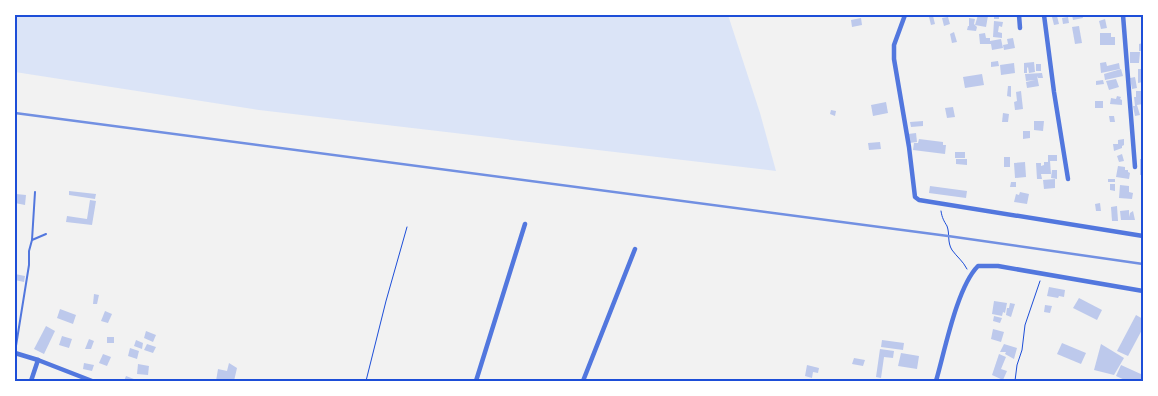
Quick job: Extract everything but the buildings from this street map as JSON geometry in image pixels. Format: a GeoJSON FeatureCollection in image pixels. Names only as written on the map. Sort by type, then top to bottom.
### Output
{"type":"FeatureCollection","features":[{"type":"Feature","properties":{"kind":"street"},"geometry":{"type":"LineString","coordinates":[[905,15],[894,45],[894,59],[909,147],[913,193],[920,200],[1143,236]]}},
{"type":"Feature","properties":{"kind":"street"},"geometry":{"type":"LineString","coordinates":[[1019,15],[1020,28]]}},
{"type":"Feature","properties":{"kind":"street"},"geometry":{"type":"LineString","coordinates":[[1044,15],[1068,179]]}},
{"type":"Feature","properties":{"kind":"street"},"geometry":{"type":"LineString","coordinates":[[1123,15],[1135,168]]}},
{"type":"Feature","properties":{"kind":"street"},"geometry":{"type":"LineString","coordinates":[[476,381],[525,224]]}},
{"type":"Feature","properties":{"kind":"street"},"geometry":{"type":"LineString","coordinates":[[584,381],[635,249]]}},
{"type":"Feature","properties":{"kind":"street"},"geometry":{"type":"LineString","coordinates":[[936,381],[962,293],[970,274],[978,266],[998,266],[1143,291]]}},
{"type":"Feature","properties":{"kind":"street"},"geometry":{"type":"LineString","coordinates":[[15,352],[92,381]]}},
{"type":"Feature","properties":{"kind":"street"},"geometry":{"type":"LineString","coordinates":[[31,381],[38,360]]}},
{"type":"Feature","properties":{"kind":"lane"},"geometry":{"type":"LineString","coordinates":[[15,352],[29,265],[35,192]]}},
{"type":"Feature","properties":{"kind":"lane"},"geometry":{"type":"LineString","coordinates":[[32,240],[46,234]]}},
{"type":"Feature","properties":{"kind":"path"},"geometry":{"type":"LineString","coordinates":[[940,203],[942,219],[948,231],[948,242],[953,252],[963,261],[970,274]]}},
{"type":"Feature","properties":{"kind":"path"},"geometry":{"type":"LineString","coordinates":[[366,381],[386,301],[408,227]]}},
{"type":"Feature","properties":{"kind":"path"},"geometry":{"type":"LineString","coordinates":[[1015,381],[1025,325],[1039,282],[1044,274]]}},
{"type":"Feature","properties":{"kind":"shaded area"},"geometry":{"type":"Polygon","coordinates":[[[15,15],[728,15],[760,113],[776,171],[259,110],[15,72],[15,15]]]}},
{"type":"Feature","properties":{"kind":"railway"},"geometry":{"type":"LineString","coordinates":[[15,113],[948,236],[1143,264]]}}]}
